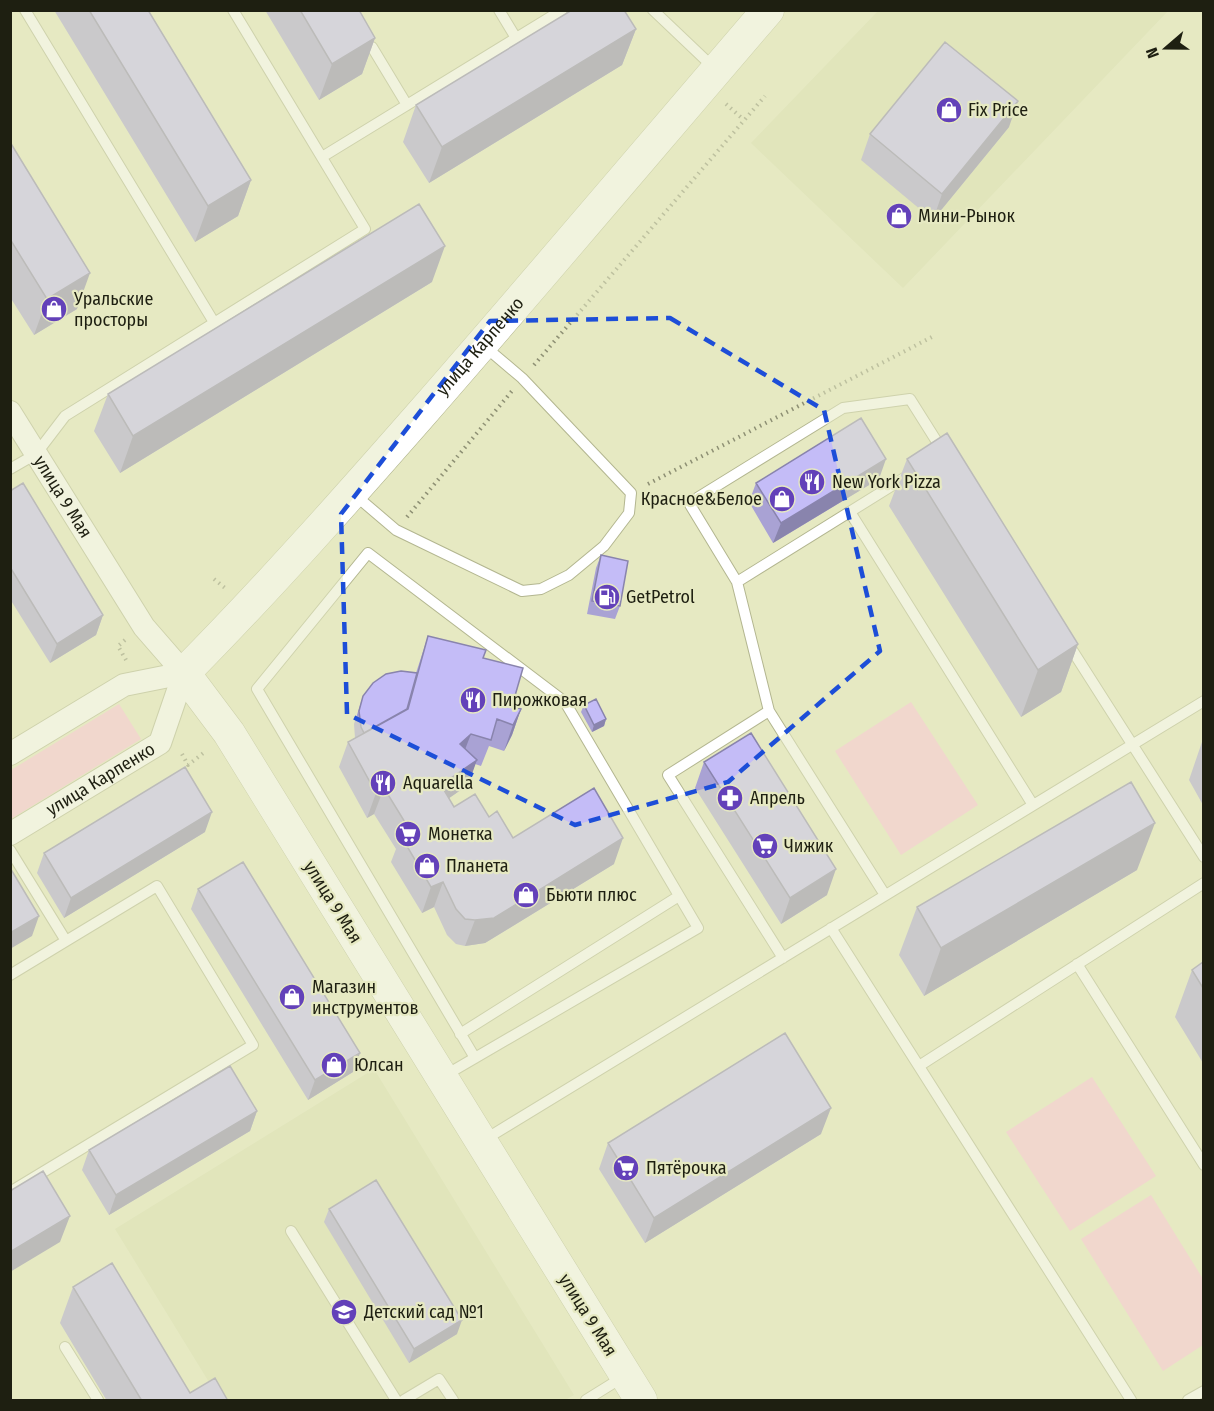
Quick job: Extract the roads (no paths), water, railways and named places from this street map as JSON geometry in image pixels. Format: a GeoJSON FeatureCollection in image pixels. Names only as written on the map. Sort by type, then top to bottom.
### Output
{"type":"FeatureCollection","features":[{"type":"Feature","properties":{"kind":"main road","name":"улица Карпенко"},"geometry":{"type":"LineString","coordinates":[[184,673],[250,607],[352,493],[483,344],[768,10]]}},
{"type":"Feature","properties":{"kind":"main road","name":"улица 9 Мая"},"geometry":{"type":"LineString","coordinates":[[184,673],[229,733],[634,1388]]}},
{"type":"Feature","properties":{"kind":"street","name":"улица 9 Мая"},"geometry":{"type":"LineString","coordinates":[[10,412],[144,627],[184,673]]}},
{"type":"Feature","properties":{"kind":"street"},"geometry":{"type":"LineString","coordinates":[[10,754],[124,685],[184,673]]}},
{"type":"Feature","properties":{"kind":"street","name":"улица Карпенко"},"geometry":{"type":"LineString","coordinates":[[10,834],[160,743],[184,673]]}},
{"type":"Feature","properties":{"kind":"lane"},"geometry":{"type":"LineString","coordinates":[[25,10],[215,324]]}},
{"type":"Feature","properties":{"kind":"lane"},"geometry":{"type":"LineString","coordinates":[[10,469],[36,454],[65,416],[365,229],[233,10]]}},
{"type":"Feature","properties":{"kind":"lane"},"geometry":{"type":"LineString","coordinates":[[500,10],[516,38]]}},
{"type":"Feature","properties":{"kind":"lane"},"geometry":{"type":"LineString","coordinates":[[322,157],[562,10]]}},
{"type":"Feature","properties":{"kind":"lane"},"geometry":{"type":"LineString","coordinates":[[653,10],[717,71]]}},
{"type":"Feature","properties":{"kind":"lane"},"geometry":{"type":"LineString","coordinates":[[372,47],[406,105]]}},
{"type":"Feature","properties":{"kind":"lane"},"geometry":{"type":"LineString","coordinates":[[352,493],[396,530],[522,591],[541,589],[569,575],[604,546],[629,513],[631,493],[522,378],[483,344]]}},
{"type":"Feature","properties":{"kind":"lane"},"geometry":{"type":"LineString","coordinates":[[885,896],[769,711],[737,582],[689,503],[843,408],[910,399],[940,456],[951,463]]}},
{"type":"Feature","properties":{"kind":"lane"},"geometry":{"type":"LineString","coordinates":[[737,582],[916,471]]}},
{"type":"Feature","properties":{"kind":"lane"},"geometry":{"type":"LineString","coordinates":[[850,512],[1033,805]]}},
{"type":"Feature","properties":{"kind":"lane"},"geometry":{"type":"LineString","coordinates":[[442,1078],[698,928],[565,702],[368,553],[257,689],[475,1058]]}},
{"type":"Feature","properties":{"kind":"lane"},"geometry":{"type":"LineString","coordinates":[[1062,633],[1203,857]]}},
{"type":"Feature","properties":{"kind":"lane"},"geometry":{"type":"LineString","coordinates":[[481,1142],[1203,701]]}},
{"type":"Feature","properties":{"kind":"lane"},"geometry":{"type":"LineString","coordinates":[[769,711],[668,775],[783,958]]}},
{"type":"Feature","properties":{"kind":"lane"},"geometry":{"type":"LineString","coordinates":[[10,850],[66,941]]}},
{"type":"Feature","properties":{"kind":"lane"},"geometry":{"type":"LineString","coordinates":[[919,1066],[1203,883]]}},
{"type":"Feature","properties":{"kind":"lane"},"geometry":{"type":"LineString","coordinates":[[10,975],[157,886],[253,1045],[10,1192]]}},
{"type":"Feature","properties":{"kind":"lane"},"geometry":{"type":"LineString","coordinates":[[460,1034],[679,896]]}},
{"type":"Feature","properties":{"kind":"lane"},"geometry":{"type":"LineString","coordinates":[[831,928],[1131,1401]]}},
{"type":"Feature","properties":{"kind":"lane"},"geometry":{"type":"LineString","coordinates":[[1077,964],[1203,1165]]}},
{"type":"Feature","properties":{"kind":"lane"},"geometry":{"type":"LineString","coordinates":[[291,1231],[396,1401]]}},
{"type":"Feature","properties":{"kind":"lane"},"geometry":{"type":"LineString","coordinates":[[65,1347],[98,1401]]}},
{"type":"Feature","properties":{"kind":"lane"},"geometry":{"type":"LineString","coordinates":[[404,1401],[440,1379],[453,1401]]}},
{"type":"Feature","properties":{"kind":"lane"},"geometry":{"type":"LineString","coordinates":[[586,1401],[634,1388]]}},
{"type":"Feature","properties":{"kind":"lane"},"geometry":{"type":"LineString","coordinates":[[1188,1401],[1203,1391]]}},
{"type":"Feature","properties":{"kind":"place","name":"Fix Price"},"geometry":{"type":"Point","coordinates":[949,110]}},
{"type":"Feature","properties":{"kind":"place","name":"Мини-Рынок"},"geometry":{"type":"Point","coordinates":[899,216]}},
{"type":"Feature","properties":{"kind":"place","name":"Уральские просторы"},"geometry":{"type":"Point","coordinates":[54,309]}},
{"type":"Feature","properties":{"kind":"place","name":"New York Pizza"},"geometry":{"type":"Point","coordinates":[812,482]}},
{"type":"Feature","properties":{"kind":"place","name":"Красное&Белое"},"geometry":{"type":"Point","coordinates":[782,499]}},
{"type":"Feature","properties":{"kind":"place","name":"GetPetrol"},"geometry":{"type":"Point","coordinates":[607,597]}},
{"type":"Feature","properties":{"kind":"place","name":"Пирожковая"},"geometry":{"type":"Point","coordinates":[473,700]}},
{"type":"Feature","properties":{"kind":"place","name":"Aquarella"},"geometry":{"type":"Point","coordinates":[383,783]}},
{"type":"Feature","properties":{"kind":"place","name":"Апрель"},"geometry":{"type":"Point","coordinates":[730,798]}},
{"type":"Feature","properties":{"kind":"place","name":"Монетка"},"geometry":{"type":"Point","coordinates":[408,834]}},
{"type":"Feature","properties":{"kind":"place","name":"Чижик"},"geometry":{"type":"Point","coordinates":[765,846]}},
{"type":"Feature","properties":{"kind":"place","name":"Планета"},"geometry":{"type":"Point","coordinates":[427,866]}},
{"type":"Feature","properties":{"kind":"place","name":"Бьюти плюс"},"geometry":{"type":"Point","coordinates":[526,895]}},
{"type":"Feature","properties":{"kind":"place","name":"Магазин инструментов"},"geometry":{"type":"Point","coordinates":[292,997]}},
{"type":"Feature","properties":{"kind":"place","name":"Юлсан"},"geometry":{"type":"Point","coordinates":[334,1065]}},
{"type":"Feature","properties":{"kind":"place","name":"Пятёрочка"},"geometry":{"type":"Point","coordinates":[626,1168]}},
{"type":"Feature","properties":{"kind":"place","name":"Детский сад №1"},"geometry":{"type":"Point","coordinates":[344,1312]}}]}
